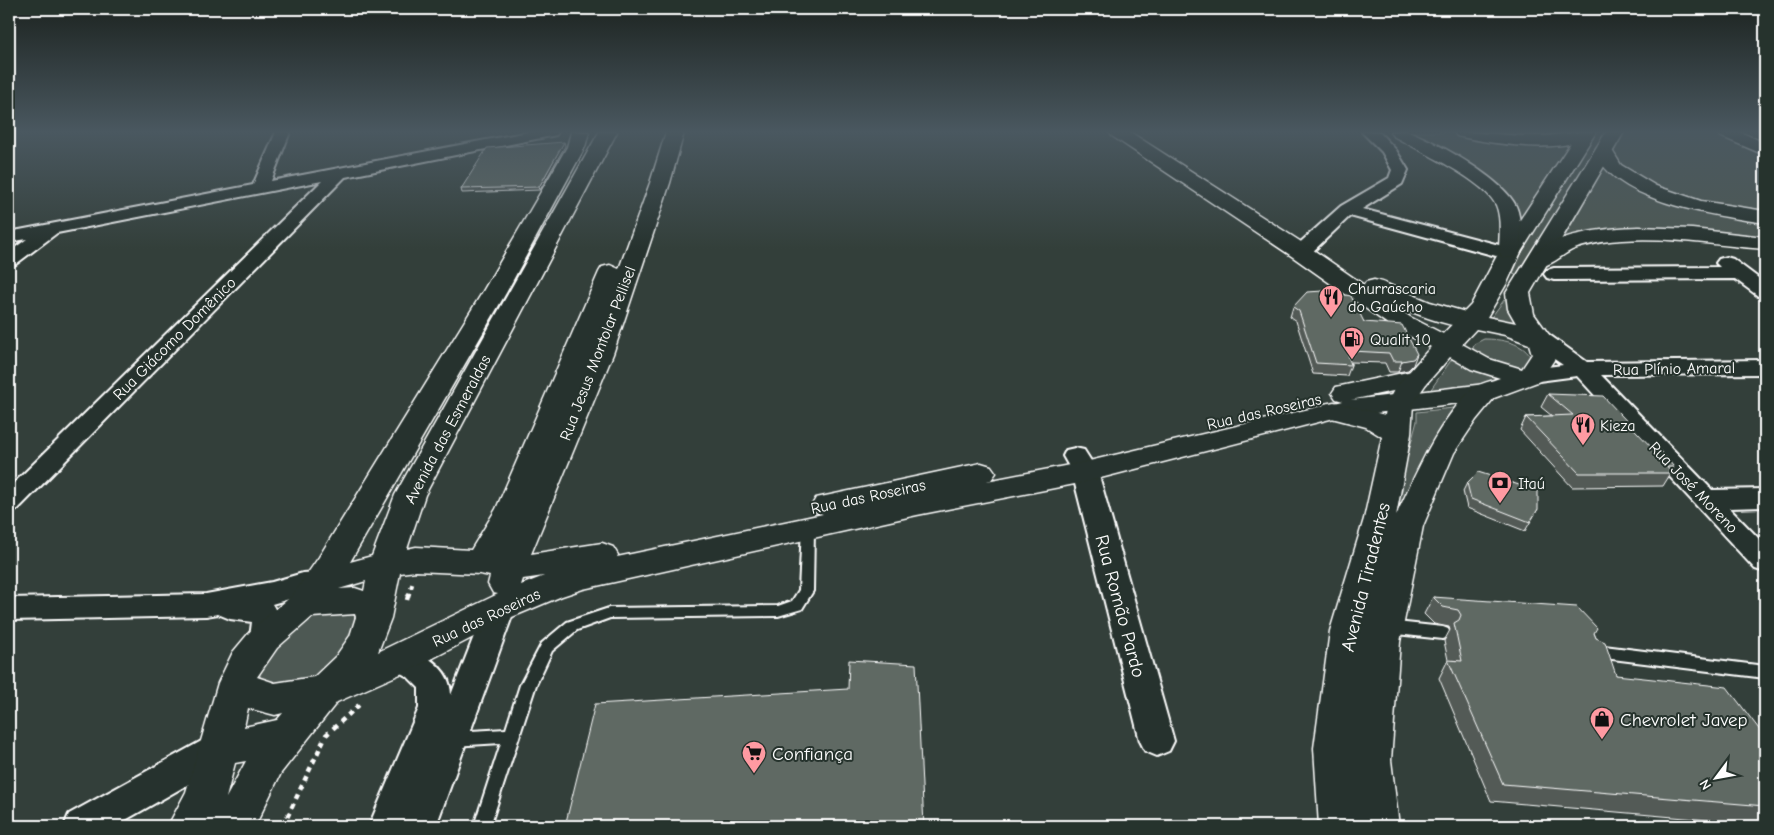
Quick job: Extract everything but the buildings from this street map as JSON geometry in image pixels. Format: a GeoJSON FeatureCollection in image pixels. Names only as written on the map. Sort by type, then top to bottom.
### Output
{"type":"FeatureCollection","features":[{"type":"Feature","properties":{"kind":"main road","name":"Avenida das Esmeraldas"},"geometry":{"type":"LineString","coordinates":[[311,594],[332,566],[494,293],[563,171]]}},
{"type":"Feature","properties":{"kind":"main road","name":"Avenida das Esmeraldas"},"geometry":{"type":"LineString","coordinates":[[233,826],[267,761],[324,691],[349,666],[366,640],[374,618],[384,577],[385,564],[410,494],[587,171]]}},
{"type":"Feature","properties":{"kind":"main road","name":"Rua Jesus Montolar Pellisel"},"geometry":{"type":"LineString","coordinates":[[589,354],[649,171]]}},
{"type":"Feature","properties":{"kind":"main road","name":"Rua Jesus Montolar Pellisel"},"geometry":{"type":"LineString","coordinates":[[500,608],[494,565],[589,354],[664,171]]}},
{"type":"Feature","properties":{"kind":"main road"},"geometry":{"type":"LineString","coordinates":[[1188,171],[1306,248],[1394,297],[1445,316],[1511,329],[1540,338]]}},
{"type":"Feature","properties":{"kind":"main road"},"geometry":{"type":"LineString","coordinates":[[1466,171],[1501,198],[1506,208],[1509,223],[1503,251]]}},
{"type":"Feature","properties":{"kind":"main road","name":"Avenida Tiradentes"},"geometry":{"type":"LineString","coordinates":[[1340,826],[1334,748],[1348,630],[1380,519],[1404,394],[1446,345],[1481,309],[1496,283],[1503,251],[1559,171]]}},
{"type":"Feature","properties":{"kind":"main road"},"geometry":{"type":"LineString","coordinates":[[1546,268],[1594,171]]}},
{"type":"Feature","properties":{"kind":"main road"},"geometry":{"type":"LineString","coordinates":[[1617,171],[1630,180],[1657,193],[1698,206],[1765,217]]}},
{"type":"Feature","properties":{"kind":"main road"},"geometry":{"type":"LineString","coordinates":[[1399,419],[1529,377],[1545,354],[1540,338],[1526,322],[1518,304],[1518,292],[1546,268],[1567,245],[1608,236],[1677,236],[1765,244]]}},
{"type":"Feature","properties":{"kind":"main road"},"geometry":{"type":"LineString","coordinates":[[1306,248],[1401,322],[1480,364],[1529,377]]}},
{"type":"Feature","properties":{"kind":"main road"},"geometry":{"type":"LineString","coordinates":[[494,293],[522,292]]}},
{"type":"Feature","properties":{"kind":"main road","name":"Rua das Roseiras"},"geometry":{"type":"LineString","coordinates":[[1080,464],[1344,393],[1418,378]]}},
{"type":"Feature","properties":{"kind":"main road","name":"Avenida Tiradentes"},"geometry":{"type":"LineString","coordinates":[[1378,826],[1372,760],[1382,642],[1407,526],[1440,453],[1466,415],[1485,392]]}},
{"type":"Feature","properties":{"kind":"main road","name":"Rua das Roseiras"},"geometry":{"type":"LineString","coordinates":[[324,691],[401,658],[500,608],[550,587],[697,543],[911,496],[1080,464],[1334,410],[1376,421],[1399,419]]}},
{"type":"Feature","properties":{"kind":"main road","name":"Rua das Roseiras"},"geometry":{"type":"LineString","coordinates":[[311,594],[385,564],[416,559],[494,565],[577,560],[808,528],[911,496]]}},
{"type":"Feature","properties":{"kind":"main road"},"geometry":{"type":"LineString","coordinates":[[189,826],[205,799],[236,683],[246,662],[265,638],[311,594],[355,601],[367,605],[374,618]]}},
{"type":"Feature","properties":{"kind":"main road"},"geometry":{"type":"LineString","coordinates":[[236,683],[260,696],[275,699],[324,691]]}},
{"type":"Feature","properties":{"kind":"main road"},"geometry":{"type":"LineString","coordinates":[[219,749],[288,735]]}},
{"type":"Feature","properties":{"kind":"street"},"geometry":{"type":"LineString","coordinates":[[261,186],[267,171]]}},
{"type":"Feature","properties":{"kind":"street"},"geometry":{"type":"LineString","coordinates":[[9,237],[261,186],[353,171]]}},
{"type":"Feature","properties":{"kind":"street"},"geometry":{"type":"LineString","coordinates":[[1306,248],[1347,210],[1396,181],[1400,171]]}},
{"type":"Feature","properties":{"kind":"street","name":"Rua Giácomo Domênico"},"geometry":{"type":"LineString","coordinates":[[14,492],[338,174]]}},
{"type":"Feature","properties":{"kind":"street"},"geometry":{"type":"LineString","coordinates":[[1347,210],[1503,251]]}},
{"type":"Feature","properties":{"kind":"street"},"geometry":{"type":"LineString","coordinates":[[9,225],[56,227]]}},
{"type":"Feature","properties":{"kind":"street"},"geometry":{"type":"LineString","coordinates":[[9,260],[56,227]]}},
{"type":"Feature","properties":{"kind":"street"},"geometry":{"type":"LineString","coordinates":[[1721,259],[1765,292]]}},
{"type":"Feature","properties":{"kind":"street"},"geometry":{"type":"LineString","coordinates":[[1546,268],[1740,273]]}},
{"type":"Feature","properties":{"kind":"street","name":"Rua José Moreno"},"geometry":{"type":"LineString","coordinates":[[1540,338],[1582,369],[1765,562]]}},
{"type":"Feature","properties":{"kind":"street","name":"Rua Plínio Amaral"},"geometry":{"type":"LineString","coordinates":[[1529,377],[1582,369],[1765,367]]}},
{"type":"Feature","properties":{"kind":"street","name":"Rua Romão Pardo"},"geometry":{"type":"LineString","coordinates":[[1080,464],[1157,741]]}},
{"type":"Feature","properties":{"kind":"street"},"geometry":{"type":"LineString","coordinates":[[1705,499],[1765,498]]}},
{"type":"Feature","properties":{"kind":"street"},"geometry":{"type":"LineString","coordinates":[[206,605],[272,593],[303,584],[311,594]]}},
{"type":"Feature","properties":{"kind":"street"},"geometry":{"type":"LineString","coordinates":[[9,609],[206,605],[261,611],[267,622],[265,638]]}},
{"type":"Feature","properties":{"kind":"street"},"geometry":{"type":"LineString","coordinates":[[418,826],[500,608]]}},
{"type":"Feature","properties":{"kind":"street"},"geometry":{"type":"LineString","coordinates":[[9,626],[49,609]]}},
{"type":"Feature","properties":{"kind":"street"},"geometry":{"type":"LineString","coordinates":[[387,826],[435,708],[436,684],[419,668],[401,658]]}},
{"type":"Feature","properties":{"kind":"street"},"geometry":{"type":"LineString","coordinates":[[82,826],[219,749]]}},
{"type":"Feature","properties":{"kind":"lane"},"geometry":{"type":"LineString","coordinates":[[482,826],[528,685],[547,647],[572,626],[609,613],[778,611],[797,605],[806,591],[808,528]]}},
{"type":"Feature","properties":{"kind":"lane"},"geometry":{"type":"LineString","coordinates":[[1385,626],[1443,633]]}},
{"type":"Feature","properties":{"kind":"lane"},"geometry":{"type":"LineString","coordinates":[[1591,651],[1765,672]]}},
{"type":"Feature","properties":{"kind":"lane"},"geometry":{"type":"LineString","coordinates":[[451,739],[511,736]]}},
{"type":"Feature","properties":{"kind":"path"},"geometry":{"type":"LineString","coordinates":[[283,826],[326,735],[363,701]]}},
{"type":"Feature","properties":{"kind":"shaded area"},"geometry":{"type":"Polygon","coordinates":[[[1462,171],[1553,171],[1514,231],[1509,203],[1462,171]]]}},
{"type":"Feature","properties":{"kind":"shaded area"},"geometry":{"type":"Polygon","coordinates":[[[1571,171],[1581,171],[1518,275],[1513,273],[1522,252],[1571,171]]]}},
{"type":"Feature","properties":{"kind":"shaded area"},"geometry":{"type":"Polygon","coordinates":[[[1602,171],[1610,171],[1617,177],[1755,219],[1765,220],[1765,241],[1675,233],[1561,243],[1602,171]]]}},
{"type":"Feature","properties":{"kind":"shaded area"},"geometry":{"type":"Polygon","coordinates":[[[1627,171],[1765,171],[1765,215],[1735,212],[1642,184],[1627,171]]]}},
{"type":"Feature","properties":{"kind":"shaded area"},"geometry":{"type":"Polygon","coordinates":[[[1507,296],[1523,328],[1490,319],[1507,296]]]}},
{"type":"Feature","properties":{"kind":"shaded area"},"geometry":{"type":"Polygon","coordinates":[[[1484,339],[1504,341],[1518,345],[1529,354],[1532,360],[1526,367],[1511,368],[1476,354],[1473,349],[1474,344],[1484,339]]]}},
{"type":"Feature","properties":{"kind":"shaded area"},"geometry":{"type":"Polygon","coordinates":[[[1454,356],[1509,379],[1484,387],[1427,395],[1454,356]]]}},
{"type":"Feature","properties":{"kind":"shaded area"},"geometry":{"type":"Polygon","coordinates":[[[1453,408],[1426,451],[1392,540],[1365,661],[1356,750],[1363,826],[1355,826],[1350,746],[1359,659],[1386,537],[1417,421],[1417,412],[1453,408]]]}},
{"type":"Feature","properties":{"kind":"shaded area"},"geometry":{"type":"Polygon","coordinates":[[[345,611],[354,615],[358,626],[331,670],[295,685],[268,682],[260,677],[260,666],[265,657],[312,615],[345,611]]]}},
{"type":"Feature","properties":{"kind":"place","name":"Churrascaria do Gaúcho"},"geometry":{"type":"Point","coordinates":[1331,318]}},
{"type":"Feature","properties":{"kind":"place","name":"Qualit 10"},"geometry":{"type":"Point","coordinates":[1352,360]}},
{"type":"Feature","properties":{"kind":"place","name":"Kieza"},"geometry":{"type":"Point","coordinates":[1583,446]}},
{"type":"Feature","properties":{"kind":"place","name":"Itaú"},"geometry":{"type":"Point","coordinates":[1500,504]}},
{"type":"Feature","properties":{"kind":"place","name":"Chevrolet Javep"},"geometry":{"type":"Point","coordinates":[1602,740]}},
{"type":"Feature","properties":{"kind":"place","name":"Confiança"},"geometry":{"type":"Point","coordinates":[754,774]}}]}
